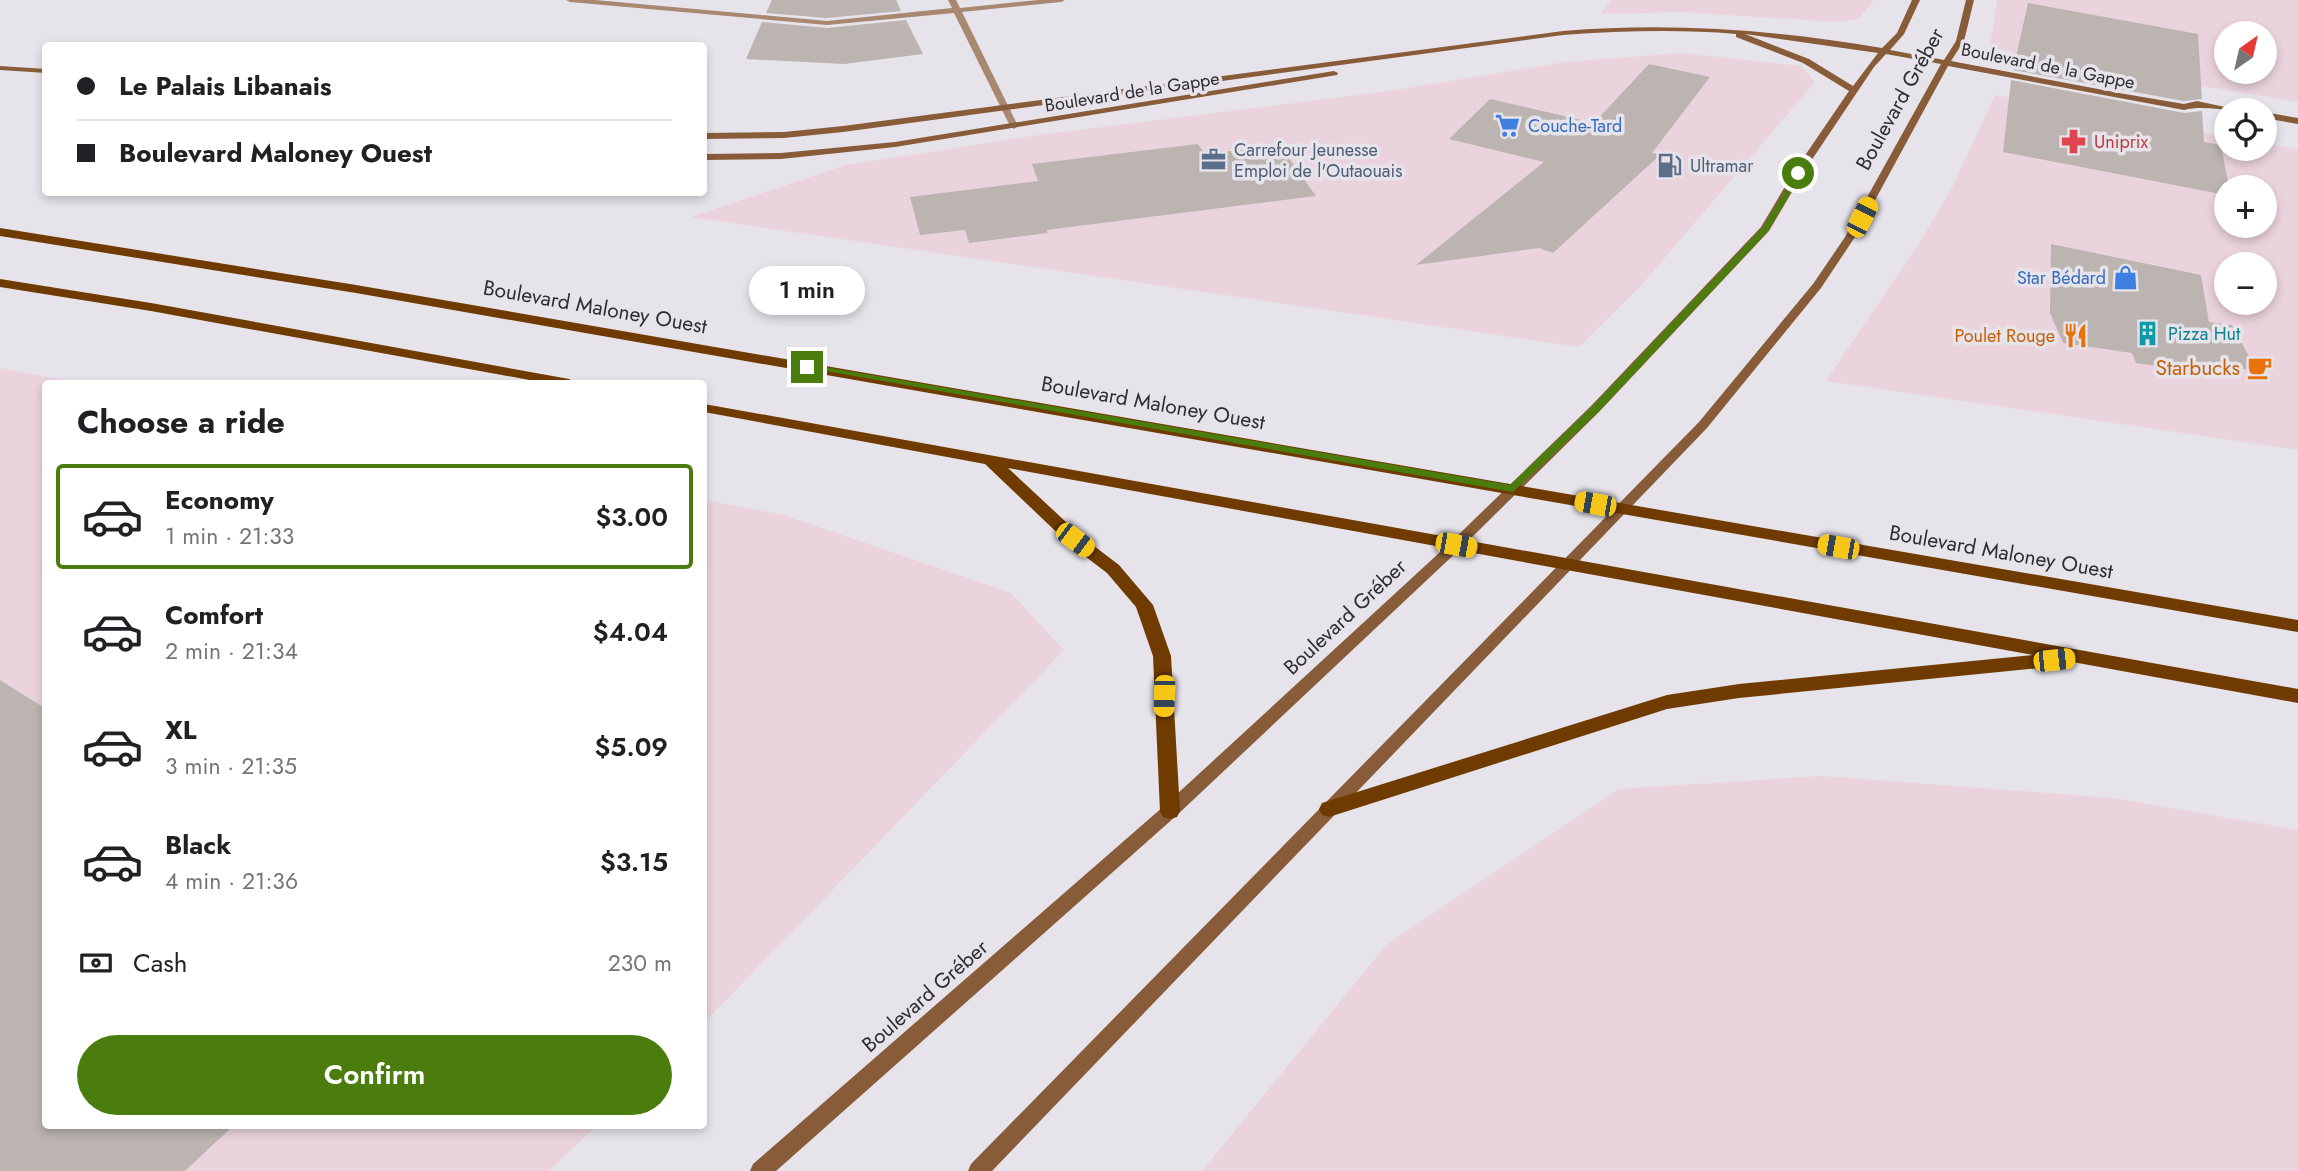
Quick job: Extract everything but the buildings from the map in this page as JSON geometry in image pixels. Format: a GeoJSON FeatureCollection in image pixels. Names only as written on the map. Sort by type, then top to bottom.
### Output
{"type":"FeatureCollection","features":[{"type":"Feature","properties":{"kind":"main road","name":"Boulevard Gréber"},"geometry":{"type":"LineString","coordinates":[[760,1171],[1170,811],[1456,545],[1595,409],[1765,229],[1871,65],[1899,34],[1916,0]]}},
{"type":"Feature","properties":{"kind":"main road","name":"Boulevard Gréber"},"geometry":{"type":"LineString","coordinates":[[978,1171],[1703,425],[1832,266],[1962,36],[1970,0]]}},
{"type":"Feature","properties":{"kind":"main road","name":"Boulevard de la Gappe"},"geometry":{"type":"LineString","coordinates":[[707,136],[809,133],[1563,33],[1639,27],[1722,28],[1825,39],[2184,107],[2197,104],[2214,107]]}},
{"type":"Feature","properties":{"kind":"main road"},"geometry":{"type":"LineString","coordinates":[[1722,28],[1806,61],[1854,90]]}},
{"type":"Feature","properties":{"kind":"main road","name":"Boulevard de la Gappe"},"geometry":{"type":"LineString","coordinates":[[707,157],[846,150],[1014,126],[1158,105],[1563,33]]}},
{"type":"Feature","properties":{"kind":"main road"},"geometry":{"type":"LineString","coordinates":[[0,68],[42,71]]}},
{"type":"Feature","properties":{"kind":"main road"},"geometry":{"type":"LineString","coordinates":[[2277,118],[2298,121]]}},
{"type":"Feature","properties":{"kind":"main road","name":"Boulevard Maloney Ouest"},"geometry":{"type":"LineString","coordinates":[[0,232],[216,265],[2298,626]]}},
{"type":"Feature","properties":{"kind":"main road"},"geometry":{"type":"LineString","coordinates":[[0,284],[164,309],[553,380]]}},
{"type":"Feature","properties":{"kind":"main road"},"geometry":{"type":"LineString","coordinates":[[707,409],[2298,696]]}},
{"type":"Feature","properties":{"kind":"main road"},"geometry":{"type":"LineString","coordinates":[[990,460],[1075,540],[1112,569],[1144,605],[1162,656],[1170,811]]}},
{"type":"Feature","properties":{"kind":"main road"},"geometry":{"type":"LineString","coordinates":[[1329,809],[1667,702],[1739,691],[2081,657]]}},
{"type":"Feature","properties":{"kind":"street"},"geometry":{"type":"LineString","coordinates":[[570,0],[827,23],[1061,0]]}},
{"type":"Feature","properties":{"kind":"street"},"geometry":{"type":"LineString","coordinates":[[952,0],[1014,126]]}},
{"type":"Feature","properties":{"kind":"shaded area"},"geometry":{"type":"Polygon","coordinates":[[[1611,0],[1874,0],[1858,19],[1836,22],[1681,12],[1601,14],[1611,0]]]}},
{"type":"Feature","properties":{"kind":"shaded area"},"geometry":{"type":"Polygon","coordinates":[[[1997,0],[2298,0],[2298,102],[2037,59],[1990,46],[1997,0]]]}},
{"type":"Feature","properties":{"kind":"shaded area"},"geometry":{"type":"Polygon","coordinates":[[[1681,53],[1801,66],[1815,82],[1638,289],[1579,347],[691,217],[846,165],[1038,135],[1389,91],[1565,62],[1681,53]]]}},
{"type":"Feature","properties":{"kind":"shaded area"},"geometry":{"type":"Polygon","coordinates":[[[1995,95],[2214,135],[2214,161],[2277,161],[2277,146],[2298,150],[2298,450],[1826,381],[1920,242],[1952,188],[1995,95]]]}},
{"type":"Feature","properties":{"kind":"shaded area"},"geometry":{"type":"Polygon","coordinates":[[[0,368],[65,380],[42,380],[42,1129],[593,1129],[549,1171],[0,1171],[0,368]]]}},
{"type":"Feature","properties":{"kind":"shaded area"},"geometry":{"type":"Polygon","coordinates":[[[707,501],[784,515],[1011,593],[1064,650],[707,1020],[707,501]]]}},
{"type":"Feature","properties":{"kind":"shaded area"},"geometry":{"type":"Polygon","coordinates":[[[1822,776],[2112,798],[2298,830],[2298,1171],[1202,1171],[1387,944],[1619,789],[1822,776]]]}},
{"type":"Feature","properties":{"kind":"place","name":"Couche-Tard"},"geometry":{"type":"Point","coordinates":[1508,126]}},
{"type":"Feature","properties":{"kind":"place","name":"Uniprix"},"geometry":{"type":"Point","coordinates":[2074,142]}},
{"type":"Feature","properties":{"kind":"place","name":"Carrefour Jeunesse Emploi de l'Outaouais"},"geometry":{"type":"Point","coordinates":[1214,160]}},
{"type":"Feature","properties":{"kind":"place","name":"Ultramar"},"geometry":{"type":"Point","coordinates":[1670,166]}},
{"type":"Feature","properties":{"kind":"place","name":"Star Bédard"},"geometry":{"type":"Point","coordinates":[2126,278]}},
{"type":"Feature","properties":{"kind":"place","name":"Pizza Hut"},"geometry":{"type":"Point","coordinates":[2148,334]}},
{"type":"Feature","properties":{"kind":"place","name":"Poulet Rouge"},"geometry":{"type":"Point","coordinates":[2075,336]}},
{"type":"Feature","properties":{"kind":"place","name":"Starbucks"},"geometry":{"type":"Point","coordinates":[2260,368]}},
{"type":"Feature","properties":{"kind":"route"},"geometry":{"type":"LineString","coordinates":[[807,367],[1513,489],[1595,409],[1765,229],[1798,173]]}}]}
